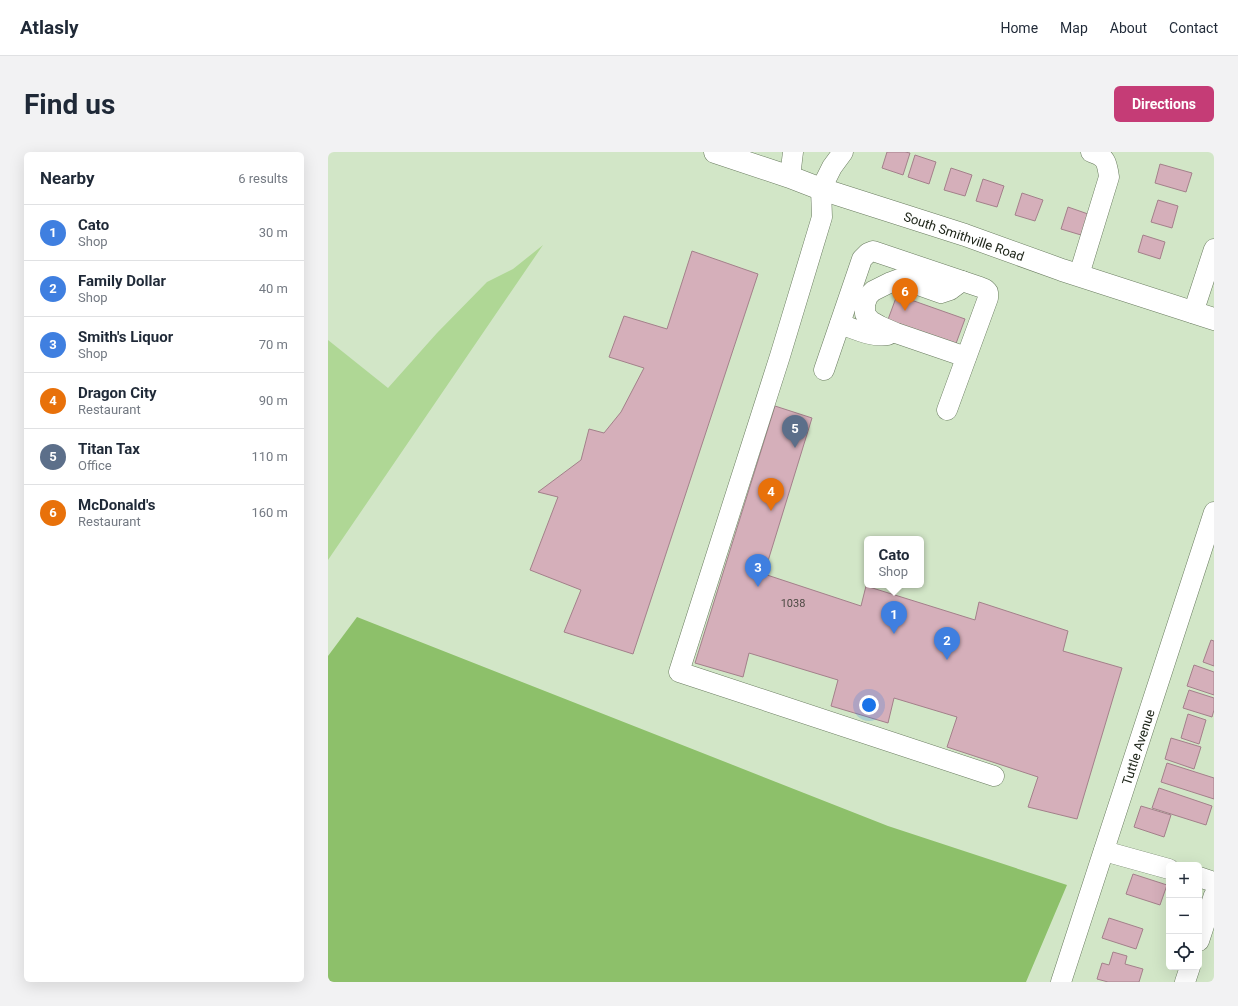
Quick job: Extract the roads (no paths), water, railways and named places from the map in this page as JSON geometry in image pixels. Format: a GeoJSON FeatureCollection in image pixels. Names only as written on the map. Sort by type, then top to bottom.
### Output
{"type":"FeatureCollection","features":[{"type":"Feature","properties":{"kind":"main road","name":"South Smithville Road"},"geometry":{"type":"LineString","coordinates":[[727,154],[821,189],[965,235],[1079,275],[1214,319]]}},
{"type":"Feature","properties":{"kind":"street"},"geometry":{"type":"LineString","coordinates":[[790,177],[793,152]]}},
{"type":"Feature","properties":{"kind":"street"},"geometry":{"type":"LineString","coordinates":[[843,152],[832,167],[821,189],[822,217],[780,356],[679,672],[994,776]]}},
{"type":"Feature","properties":{"kind":"street"},"geometry":{"type":"LineString","coordinates":[[1079,275],[1109,177],[1108,166],[1104,158],[1091,152]]}},
{"type":"Feature","properties":{"kind":"street"},"geometry":{"type":"LineString","coordinates":[[1193,313],[1214,249]]}},
{"type":"Feature","properties":{"kind":"street"},"geometry":{"type":"LineString","coordinates":[[824,370],[862,259],[868,253],[874,251],[980,287],[988,292],[988,298],[947,410]]}},
{"type":"Feature","properties":{"kind":"street"},"geometry":{"type":"LineString","coordinates":[[962,281],[950,290],[941,293],[899,279],[890,282],[873,291],[868,296],[865,304],[865,314],[880,326],[896,333],[966,357]]}},
{"type":"Feature","properties":{"kind":"street"},"geometry":{"type":"LineString","coordinates":[[840,324],[880,336],[896,333]]}},
{"type":"Feature","properties":{"kind":"street","name":"Tuttle Avenue"},"geometry":{"type":"LineString","coordinates":[[1061,982],[1214,512]]}},
{"type":"Feature","properties":{"kind":"street"},"geometry":{"type":"LineString","coordinates":[[1104,850],[1166,868]]}},
{"type":"Feature","properties":{"kind":"street"},"geometry":{"type":"LineString","coordinates":[[1202,879],[1214,882]]}},
{"type":"Feature","properties":{"kind":"street"},"geometry":{"type":"LineString","coordinates":[[1201,934],[1214,895]]}},
{"type":"Feature","properties":{"kind":"street"},"geometry":{"type":"LineString","coordinates":[[1185,982],[1189,970]]}},
{"type":"Feature","properties":{"kind":"place","name":"McDonald's"},"geometry":{"type":"Point","coordinates":[905,311]}},
{"type":"Feature","properties":{"kind":"place","name":"Titan Tax"},"geometry":{"type":"Point","coordinates":[795,448]}},
{"type":"Feature","properties":{"kind":"place","name":"Dragon City"},"geometry":{"type":"Point","coordinates":[771,511]}},
{"type":"Feature","properties":{"kind":"place","name":"Smith's Liquor"},"geometry":{"type":"Point","coordinates":[758,587]}},
{"type":"Feature","properties":{"kind":"place","name":"Cato"},"geometry":{"type":"Point","coordinates":[894,634]}},
{"type":"Feature","properties":{"kind":"place","name":"Family Dollar"},"geometry":{"type":"Point","coordinates":[947,660]}}]}
